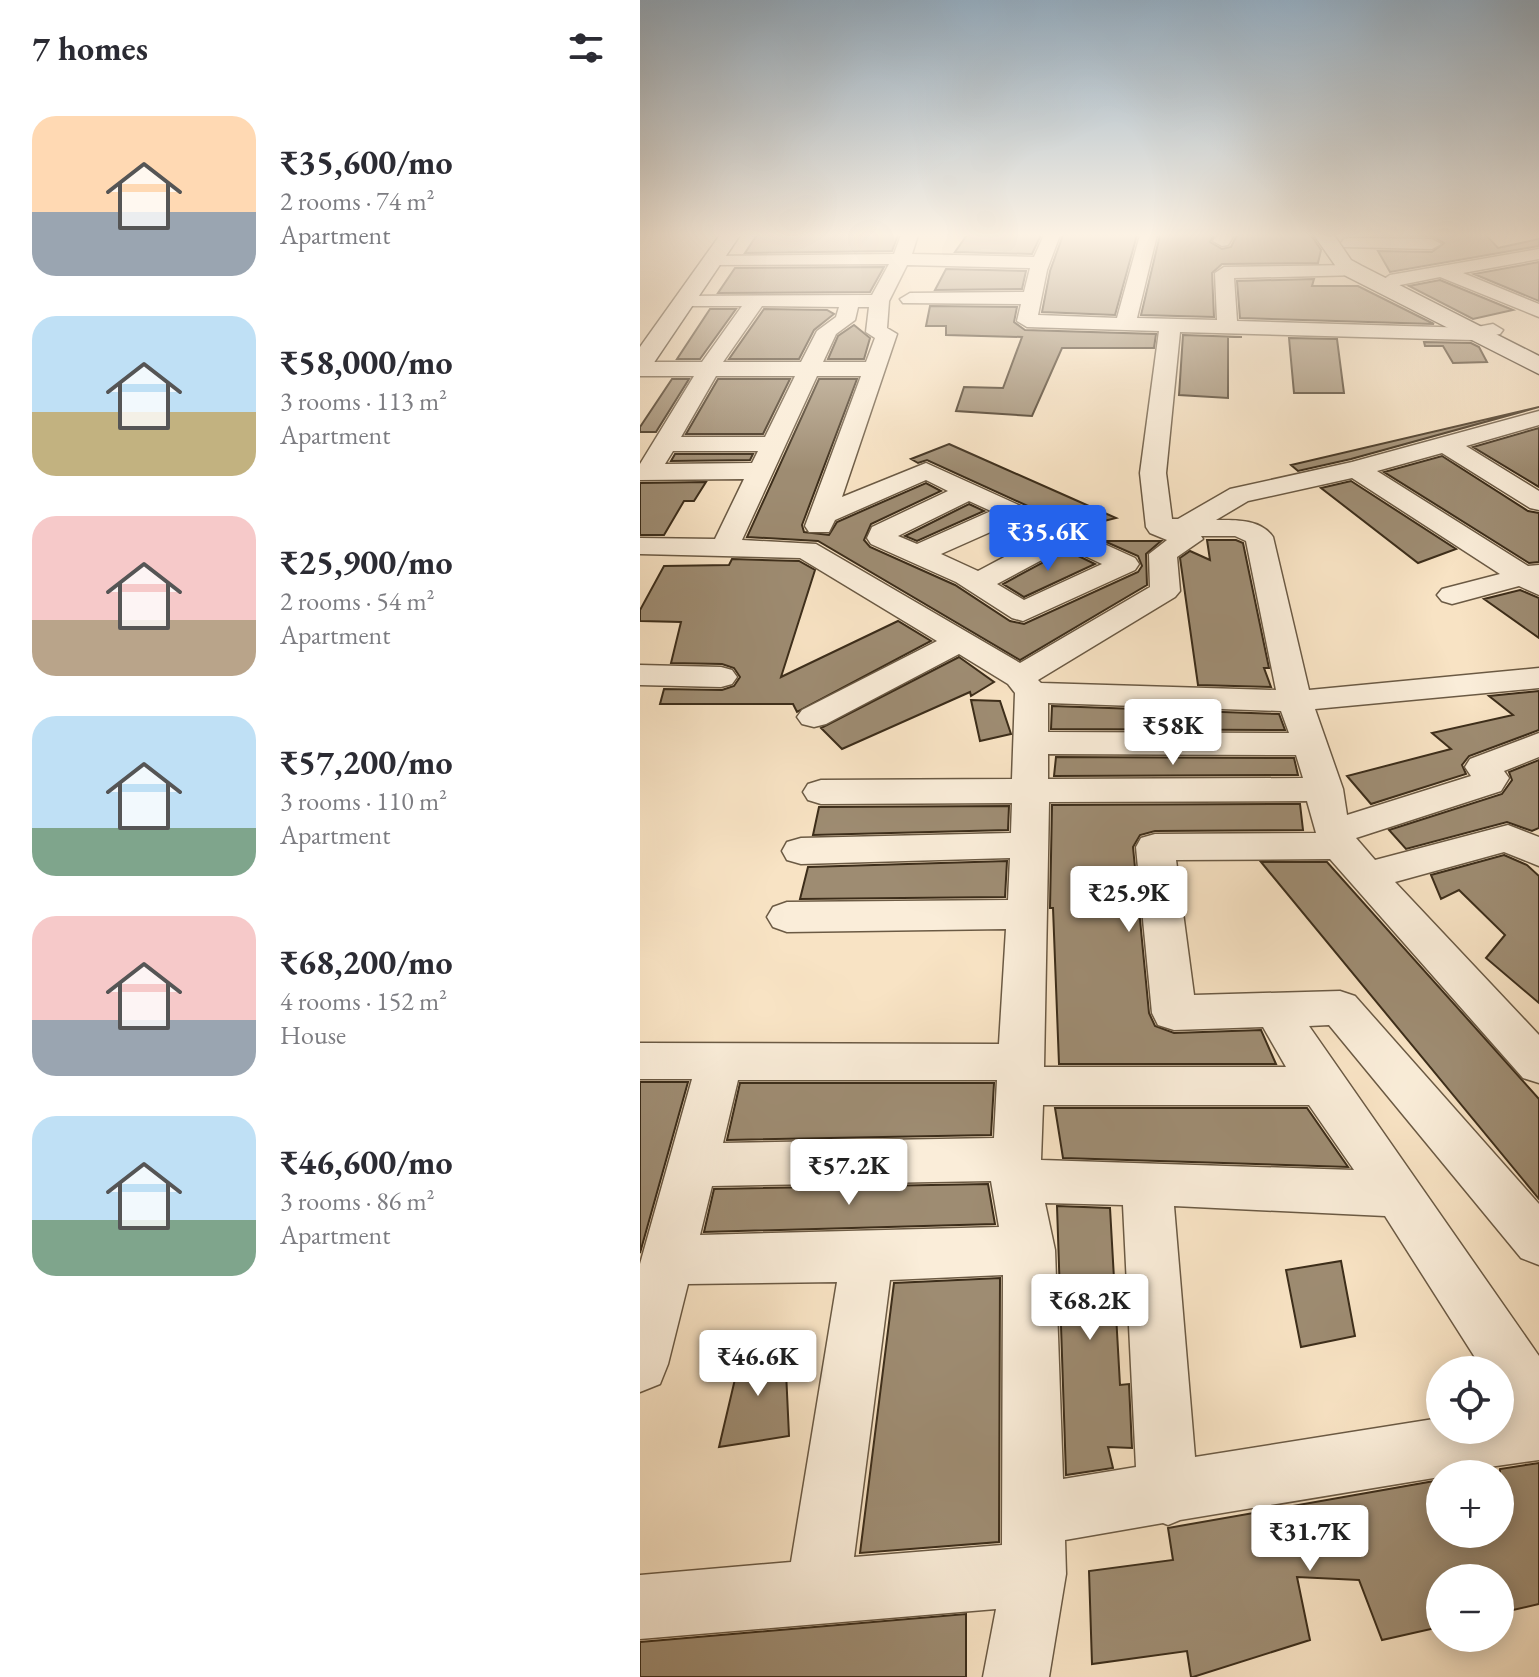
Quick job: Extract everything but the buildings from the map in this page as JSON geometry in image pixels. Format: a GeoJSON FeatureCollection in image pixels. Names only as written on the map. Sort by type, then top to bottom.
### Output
{"type":"FeatureCollection","features":[{"type":"Feature","properties":{"kind":"street"},"geometry":{"type":"LineString","coordinates":[[640,332],[654,313]]}},
{"type":"Feature","properties":{"kind":"street"},"geometry":{"type":"LineString","coordinates":[[640,367],[676,313]]}},
{"type":"Feature","properties":{"kind":"street"},"geometry":{"type":"LineString","coordinates":[[644,472],[665,444],[715,360],[752,313]]}},
{"type":"Feature","properties":{"kind":"street"},"geometry":{"type":"LineString","coordinates":[[725,547],[827,331],[846,313]]}},
{"type":"Feature","properties":{"kind":"street"},"geometry":{"type":"LineString","coordinates":[[816,532],[887,334],[876,332],[878,313]]}},
{"type":"Feature","properties":{"kind":"street"},"geometry":{"type":"LineString","coordinates":[[1029,313],[1027,321],[1125,326],[1227,327],[1324,322],[1480,329],[1528,313]]}},
{"type":"Feature","properties":{"kind":"street"},"geometry":{"type":"LineString","coordinates":[[1125,326],[1128,313]]}},
{"type":"Feature","properties":{"kind":"street"},"geometry":{"type":"LineString","coordinates":[[1226,313],[1227,327]]}},
{"type":"Feature","properties":{"kind":"street"},"geometry":{"type":"LineString","coordinates":[[1446,313],[1539,353]]}},
{"type":"Feature","properties":{"kind":"street"},"geometry":{"type":"LineString","coordinates":[[1450,313],[1539,366]]}},
{"type":"Feature","properties":{"kind":"street"},"geometry":{"type":"LineString","coordinates":[[1025,685],[1165,591],[1163,554],[1189,539],[1172,527],[1153,473],[1170,325]]}},
{"type":"Feature","properties":{"kind":"street"},"geometry":{"type":"LineString","coordinates":[[640,367],[715,360],[809,369],[875,369]]}},
{"type":"Feature","properties":{"kind":"street"},"geometry":{"type":"LineString","coordinates":[[697,390],[809,369]]}},
{"type":"Feature","properties":{"kind":"street"},"geometry":{"type":"LineString","coordinates":[[679,421],[779,433]]}},
{"type":"Feature","properties":{"kind":"street"},"geometry":{"type":"LineString","coordinates":[[1172,527],[1239,495],[1356,469],[1534,423]]}},
{"type":"Feature","properties":{"kind":"street"},"geometry":{"type":"LineString","coordinates":[[665,444],[779,433]]}},
{"type":"Feature","properties":{"kind":"street"},"geometry":{"type":"LineString","coordinates":[[1447,445],[1539,502]]}},
{"type":"Feature","properties":{"kind":"street"},"geometry":{"type":"LineString","coordinates":[[1356,469],[1534,578]]}},
{"type":"Feature","properties":{"kind":"street"},"geometry":{"type":"LineString","coordinates":[[644,472],[761,471]]}},
{"type":"Feature","properties":{"kind":"street"},"geometry":{"type":"LineString","coordinates":[[640,546],[725,547],[816,532],[926,471],[969,491],[1064,537],[1125,564],[1023,612],[970,580],[881,538],[882,533],[969,491]]}},
{"type":"Feature","properties":{"kind":"street"},"geometry":{"type":"LineString","coordinates":[[918,554],[1012,512]]}},
{"type":"Feature","properties":{"kind":"street"},"geometry":{"type":"LineString","coordinates":[[1172,527],[1240,528],[1259,537],[1295,701],[1325,789],[1326,810],[1348,851],[1539,1065]]}},
{"type":"Feature","properties":{"kind":"street"},"geometry":{"type":"LineString","coordinates":[[816,532],[903,606],[962,640],[1025,685],[1295,701],[1539,678]]}},
{"type":"Feature","properties":{"kind":"street"},"geometry":{"type":"LineString","coordinates":[[903,606],[970,580],[1064,537]]}},
{"type":"Feature","properties":{"kind":"street"},"geometry":{"type":"LineString","coordinates":[[1452,595],[1534,578]]}},
{"type":"Feature","properties":{"kind":"street"},"geometry":{"type":"LineString","coordinates":[[814,717],[962,640]]}},
{"type":"Feature","properties":{"kind":"street"},"geometry":{"type":"LineString","coordinates":[[640,675],[721,677]]}},
{"type":"Feature","properties":{"kind":"street"},"geometry":{"type":"LineString","coordinates":[[1016,1677],[1034,1544],[1029,1250],[1016,1170],[1032,743],[1025,685]]}},
{"type":"Feature","properties":{"kind":"street"},"geometry":{"type":"LineString","coordinates":[[1032,743],[1311,744]]}},
{"type":"Feature","properties":{"kind":"street"},"geometry":{"type":"LineString","coordinates":[[1348,851],[1488,783],[1491,778],[1483,767],[1539,744]]}},
{"type":"Feature","properties":{"kind":"street"},"geometry":{"type":"LineString","coordinates":[[821,792],[1325,789]]}},
{"type":"Feature","properties":{"kind":"street"},"geometry":{"type":"LineString","coordinates":[[1538,850],[1508,838],[1348,851],[1155,847],[1174,1013],[1340,1008],[1539,1241]]}},
{"type":"Feature","properties":{"kind":"street"},"geometry":{"type":"LineString","coordinates":[[801,851],[1030,845]]}},
{"type":"Feature","properties":{"kind":"street"},"geometry":{"type":"LineString","coordinates":[[787,917],[1026,914]]}},
{"type":"Feature","properties":{"kind":"street"},"geometry":{"type":"LineString","coordinates":[[1274,1008],[1322,1086],[1399,1194],[1539,1406]]}},
{"type":"Feature","properties":{"kind":"street"},"geometry":{"type":"LineString","coordinates":[[640,1061],[720,1061],[1322,1086]]}},
{"type":"Feature","properties":{"kind":"street"},"geometry":{"type":"LineString","coordinates":[[640,1364],[720,1061]]}},
{"type":"Feature","properties":{"kind":"street"},"geometry":{"type":"LineString","coordinates":[[692,1165],[1016,1170],[1147,1183],[1399,1194]]}},
{"type":"Feature","properties":{"kind":"street"},"geometry":{"type":"LineString","coordinates":[[1147,1183],[1168,1495]]}},
{"type":"Feature","properties":{"kind":"street"},"geometry":{"type":"LineString","coordinates":[[667,1260],[867,1257],[1029,1250]]}},
{"type":"Feature","properties":{"kind":"street"},"geometry":{"type":"LineString","coordinates":[[818,1591],[867,1257]]}},
{"type":"Feature","properties":{"kind":"street"},"geometry":{"type":"LineString","coordinates":[[640,1607],[818,1591],[1034,1544],[1168,1495],[1539,1431]]}}]}
